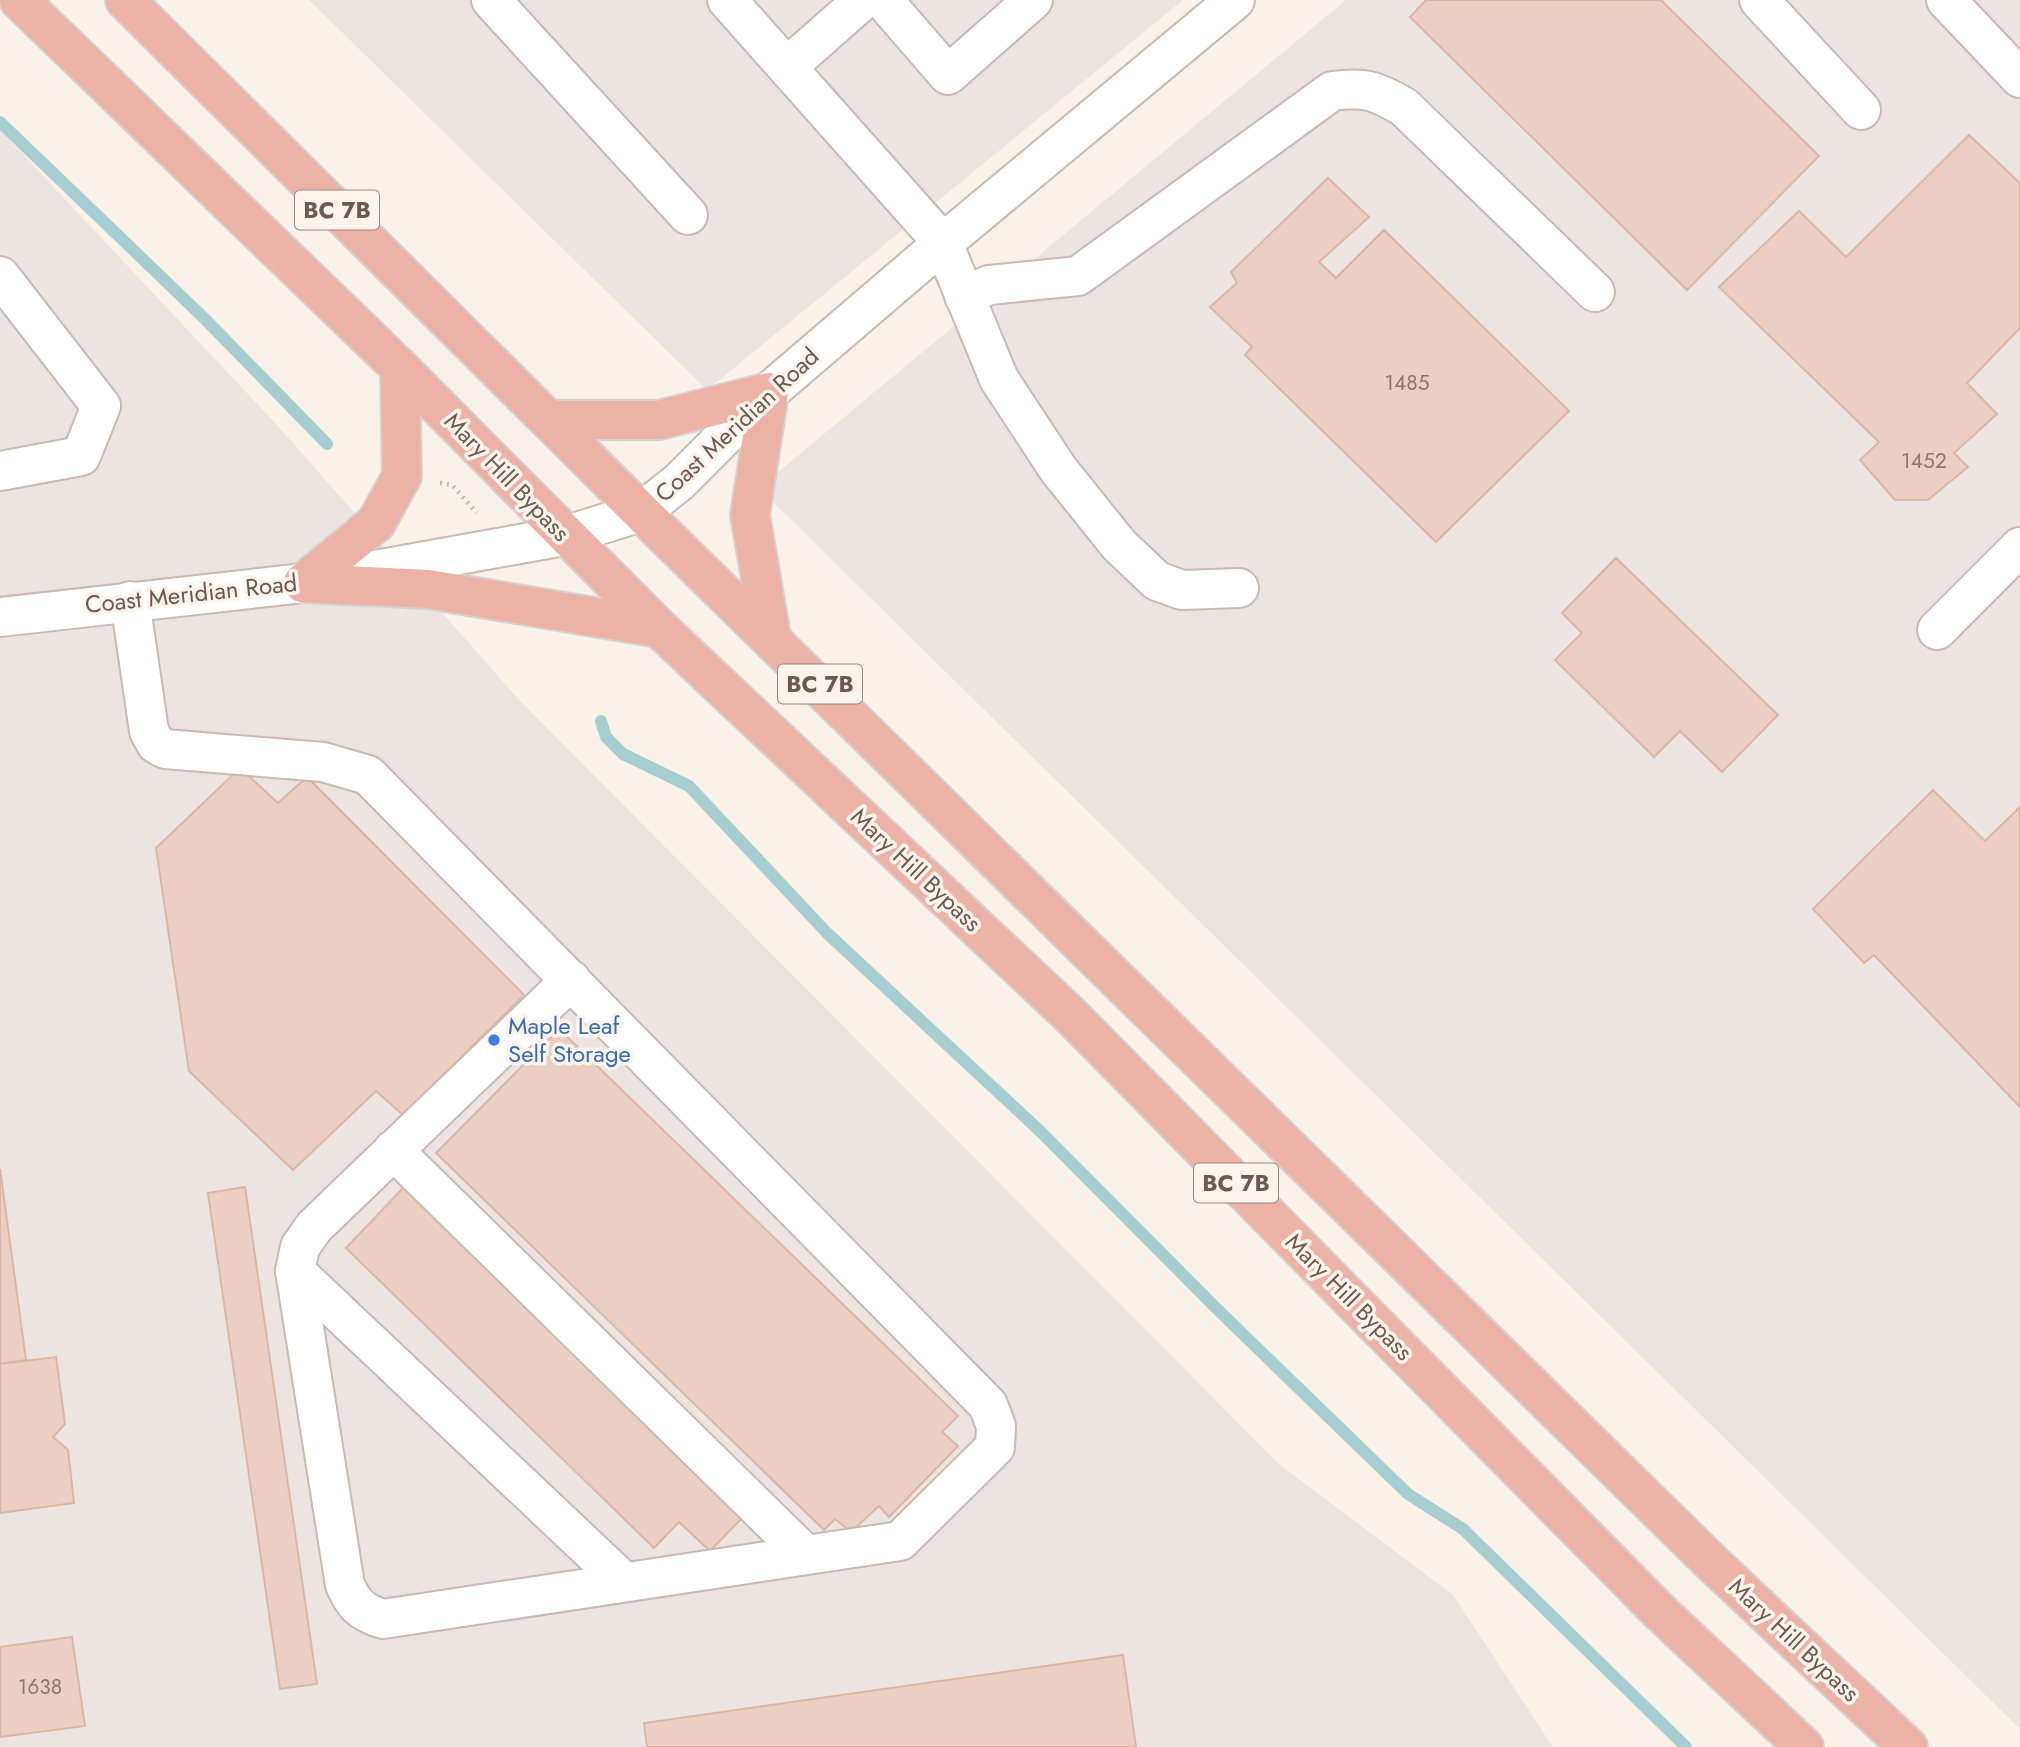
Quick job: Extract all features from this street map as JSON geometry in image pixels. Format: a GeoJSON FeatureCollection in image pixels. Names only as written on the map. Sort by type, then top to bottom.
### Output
{"type":"FeatureCollection","features":[{"type":"Feature","properties":{"kind":"highway","name":"Mary Hill Bypass"},"geometry":{"type":"LineString","coordinates":[[19,0],[400,368],[564,536],[659,628],[1069,1014],[1660,1612],[1804,1747]]}},
{"type":"Feature","properties":{"kind":"highway","name":"Mary Hill Bypass"},"geometry":{"type":"LineString","coordinates":[[125,0],[641,512],[771,636],[1712,1563],[1908,1747]]}},
{"type":"Feature","properties":{"kind":"highway"},"geometry":{"type":"LineString","coordinates":[[303,583],[376,523],[402,476],[400,368]]}},
{"type":"Feature","properties":{"kind":"highway"},"geometry":{"type":"LineString","coordinates":[[550,420],[659,420],[769,392],[750,515],[771,636]]}},
{"type":"Feature","properties":{"kind":"highway"},"geometry":{"type":"LineString","coordinates":[[303,583],[428,589],[659,628]]}},
{"type":"Feature","properties":{"kind":"street"},"geometry":{"type":"LineString","coordinates":[[492,0],[688,215]]}},
{"type":"Feature","properties":{"kind":"street"},"geometry":{"type":"LineString","coordinates":[[727,0],[943,243],[999,379],[1058,469],[1119,545],[1157,581],[1182,590],[1239,588]]}},
{"type":"Feature","properties":{"kind":"street"},"geometry":{"type":"LineString","coordinates":[[787,67],[863,0]]}},
{"type":"Feature","properties":{"kind":"street"},"geometry":{"type":"LineString","coordinates":[[883,0],[948,75],[1033,0]]}},
{"type":"Feature","properties":{"kind":"street","name":"Coast Meridian Road"},"geometry":{"type":"LineString","coordinates":[[0,617],[303,583],[564,536],[641,512],[678,481],[769,392],[1235,0]]}},
{"type":"Feature","properties":{"kind":"street"},"geometry":{"type":"LineString","coordinates":[[1759,0],[1861,110]]}},
{"type":"Feature","properties":{"kind":"street"},"geometry":{"type":"LineString","coordinates":[[1946,0],[2020,78]]}},
{"type":"Feature","properties":{"kind":"street"},"geometry":{"type":"LineString","coordinates":[[964,296],[989,285],[1078,276],[1332,91],[1352,88],[1374,90],[1404,107],[1595,292]]}},
{"type":"Feature","properties":{"kind":"street"},"geometry":{"type":"LineString","coordinates":[[0,276],[102,406],[81,456],[0,471]]}},
{"type":"Feature","properties":{"kind":"street"},"geometry":{"type":"LineString","coordinates":[[1937,630],[2020,547]]}},
{"type":"Feature","properties":{"kind":"street"},"geometry":{"type":"LineString","coordinates":[[130,601],[149,731],[156,744],[165,749],[323,762],[368,775],[571,980],[988,1405],[996,1426],[995,1447],[900,1541],[383,1619],[365,1614],[353,1603],[345,1585],[295,1271],[300,1247],[314,1227],[571,980]]}},
{"type":"Feature","properties":{"kind":"street"},"geometry":{"type":"LineString","coordinates":[[393,1150],[806,1555]]}},
{"type":"Feature","properties":{"kind":"street"},"geometry":{"type":"LineString","coordinates":[[295,1271],[624,1582]]}},
{"type":"Feature","properties":{"kind":"path"},"geometry":{"type":"LineString","coordinates":[[427,481],[452,485],[482,519]]}},
{"type":"Feature","properties":{"kind":"shaded area"},"geometry":{"type":"Polygon","coordinates":[[[309,0],[1183,0],[707,390],[309,0]]]}},
{"type":"Feature","properties":{"kind":"shaded area"},"geometry":{"type":"Polygon","coordinates":[[[1346,0],[2020,0],[2020,1729],[759,488],[1346,0]]]}},
{"type":"Feature","properties":{"kind":"shaded area"},"geometry":{"type":"Polygon","coordinates":[[[0,130],[277,425],[520,701],[1280,1465],[1453,1595],[1553,1747],[0,1747],[0,130]]]}},
{"type":"Feature","properties":{"kind":"building"},"geometry":{"type":"Polygon","coordinates":[[[1426,0],[1661,0],[1819,156],[1687,290],[1410,17],[1426,0]]]}},
{"type":"Feature","properties":{"kind":"building"},"geometry":{"type":"Polygon","coordinates":[[[1969,135],[2020,183],[2020,328],[1967,383],[1997,414],[1954,453],[1968,467],[1928,500],[1895,500],[1860,460],[1879,442],[1719,287],[1799,211],[1846,257],[1969,135]]]}},
{"type":"Feature","properties":{"kind":"building"},"geometry":{"type":"Polygon","coordinates":[[[1328,178],[1369,217],[1319,262],[1336,278],[1384,230],[1569,411],[1436,542],[1245,355],[1252,347],[1210,307],[1237,283],[1231,272],[1328,178]]]}},
{"type":"Feature","properties":{"kind":"building"},"geometry":{"type":"Polygon","coordinates":[[[1616,558],[1778,715],[1722,772],[1680,731],[1654,757],[1555,660],[1582,633],[1562,613],[1616,558]]]}},
{"type":"Feature","properties":{"kind":"building"},"geometry":{"type":"Polygon","coordinates":[[[240,768],[278,803],[307,777],[524,995],[403,1115],[376,1091],[293,1170],[189,1071],[156,848],[240,768]]]}},
{"type":"Feature","properties":{"kind":"building"},"geometry":{"type":"Polygon","coordinates":[[[1933,790],[1985,841],[2020,807],[2020,1107],[1874,955],[1864,963],[1813,909],[1933,790]]]}},
{"type":"Feature","properties":{"kind":"building"},"geometry":{"type":"Polygon","coordinates":[[[559,1029],[958,1416],[942,1432],[958,1446],[889,1517],[879,1506],[851,1532],[835,1519],[824,1530],[436,1153],[559,1029]]]}},
{"type":"Feature","properties":{"kind":"building"},"geometry":{"type":"Polygon","coordinates":[[[0,1169],[26,1360],[0,1364],[0,1169]]]}},
{"type":"Feature","properties":{"kind":"building"},"geometry":{"type":"Polygon","coordinates":[[[405,1186],[744,1516],[710,1551],[679,1522],[654,1548],[346,1248],[405,1186]]]}},
{"type":"Feature","properties":{"kind":"building"},"geometry":{"type":"Polygon","coordinates":[[[245,1187],[317,1684],[280,1689],[208,1193],[245,1187]]]}},
{"type":"Feature","properties":{"kind":"building"},"geometry":{"type":"Polygon","coordinates":[[[56,1357],[65,1424],[53,1437],[68,1450],[74,1503],[0,1513],[0,1364],[56,1357]]]}},
{"type":"Feature","properties":{"kind":"building"},"geometry":{"type":"Polygon","coordinates":[[[72,1637],[85,1726],[0,1737],[0,1647],[72,1637]]]}},
{"type":"Feature","properties":{"kind":"building"},"geometry":{"type":"Polygon","coordinates":[[[1123,1655],[1136,1747],[647,1747],[644,1723],[1123,1655]]]}},
{"type":"Feature","properties":{"kind":"waterway"},"geometry":{"type":"LineString","coordinates":[[0,122],[205,319],[327,444]]}},
{"type":"Feature","properties":{"kind":"waterway"},"geometry":{"type":"LineString","coordinates":[[601,721],[606,737],[623,754],[689,786],[827,933],[1042,1133],[1216,1308],[1408,1494],[1463,1529],[1686,1747]]}},
{"type":"Feature","properties":{"kind":"place","name":"Maple Leaf Self Storage"},"geometry":{"type":"Point","coordinates":[494,1040]}}]}
